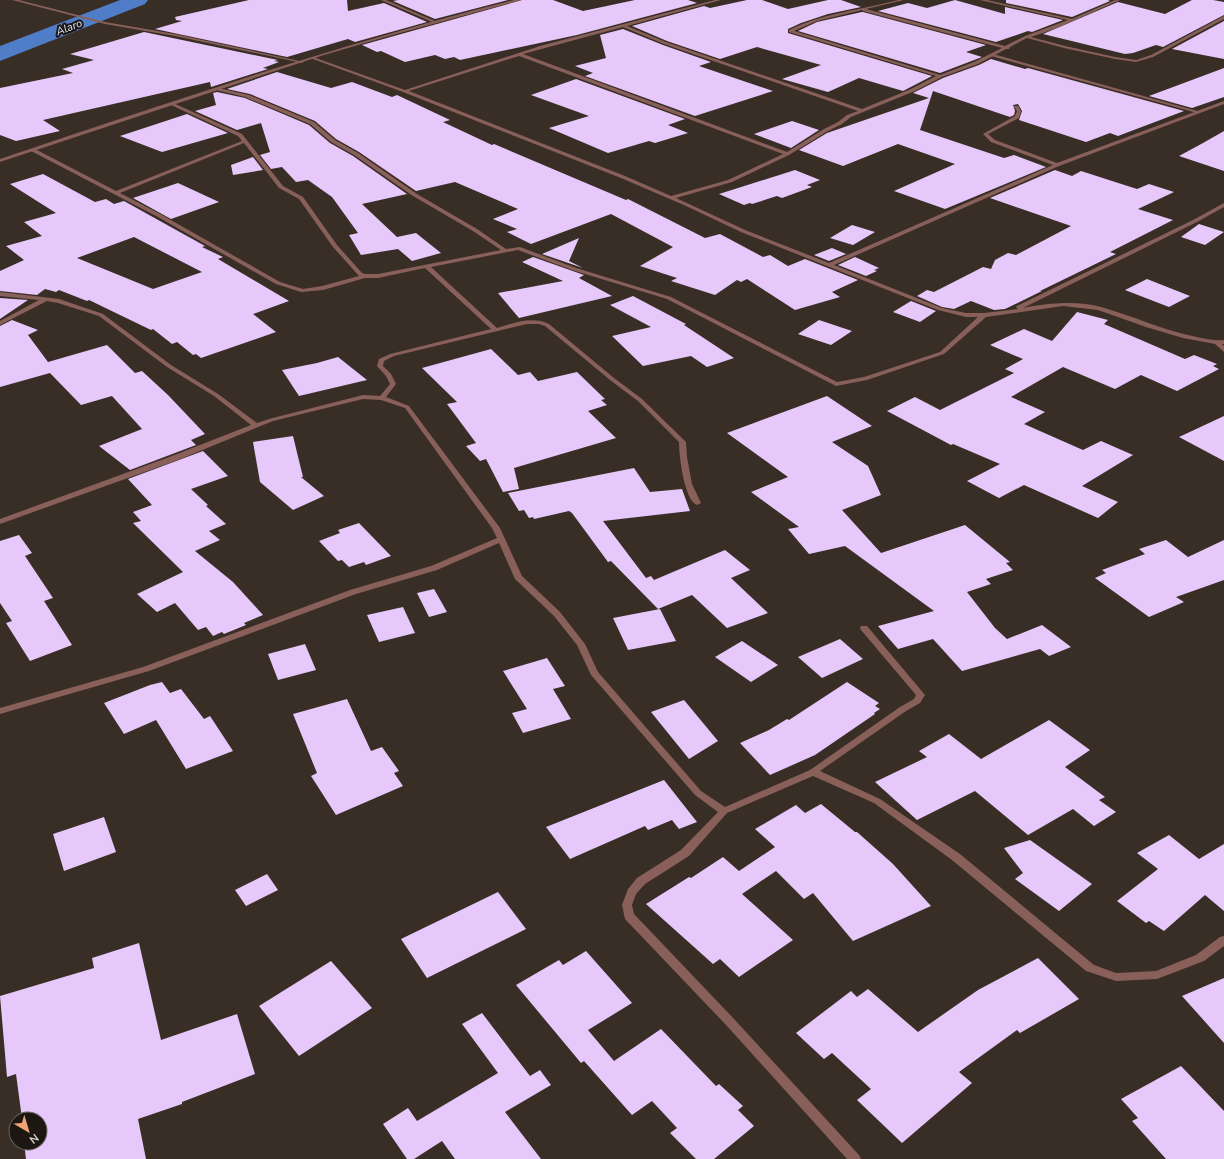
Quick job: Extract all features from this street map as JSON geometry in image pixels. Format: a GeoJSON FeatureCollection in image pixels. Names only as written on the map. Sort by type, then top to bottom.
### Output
{"type":"FeatureCollection","features":[{"type":"Feature","properties":{"kind":"street"},"geometry":{"type":"LineString","coordinates":[[19,0],[105,23],[175,35],[302,62]]}},
{"type":"Feature","properties":{"kind":"street"},"geometry":{"type":"LineString","coordinates":[[383,0],[433,21]]}},
{"type":"Feature","properties":{"kind":"street"},"geometry":{"type":"LineString","coordinates":[[0,161],[312,58],[433,21],[519,0]]}},
{"type":"Feature","properties":{"kind":"street"},"geometry":{"type":"LineString","coordinates":[[405,91],[518,54],[719,0]]}},
{"type":"Feature","properties":{"kind":"street"},"geometry":{"type":"LineString","coordinates":[[902,0],[800,25],[790,31],[940,76]]}},
{"type":"Feature","properties":{"kind":"street"},"geometry":{"type":"LineString","coordinates":[[982,0],[1072,20]]}},
{"type":"Feature","properties":{"kind":"street"},"geometry":{"type":"LineString","coordinates":[[670,198],[730,181],[787,154],[840,123],[849,116],[914,90],[940,76],[1008,48],[1027,37],[1072,20],[1118,0]]}},
{"type":"Feature","properties":{"kind":"street"},"geometry":{"type":"LineString","coordinates":[[862,9],[1008,48]]}},
{"type":"Feature","properties":{"kind":"street"},"geometry":{"type":"LineString","coordinates":[[1027,37],[1064,48],[1115,58],[1143,60],[1224,17]]}},
{"type":"Feature","properties":{"kind":"street"},"geometry":{"type":"LineString","coordinates":[[622,25],[665,43],[862,111]]}},
{"type":"Feature","properties":{"kind":"street"},"geometry":{"type":"LineString","coordinates":[[518,54],[787,154]]}},
{"type":"Feature","properties":{"kind":"street"},"geometry":{"type":"LineString","coordinates":[[992,55],[1199,112]]}},
{"type":"Feature","properties":{"kind":"street"},"geometry":{"type":"LineString","coordinates":[[312,58],[405,91],[623,178],[688,205],[743,232],[940,309],[966,314],[984,314],[1006,313],[1029,308],[1063,304],[1099,308],[1148,326],[1185,337],[1217,343],[1224,342]]}},
{"type":"Feature","properties":{"kind":"street"},"geometry":{"type":"LineString","coordinates":[[218,89],[247,96],[312,123],[333,141],[356,154],[414,195],[475,230],[506,251]]}},
{"type":"Feature","properties":{"kind":"street"},"geometry":{"type":"LineString","coordinates":[[829,265],[1057,165],[1224,102]]}},
{"type":"Feature","properties":{"kind":"street"},"geometry":{"type":"LineString","coordinates":[[173,104],[240,135],[281,187],[300,198],[335,246],[360,274],[365,276]]}},
{"type":"Feature","properties":{"kind":"street"},"geometry":{"type":"LineString","coordinates":[[1016,107],[1019,111],[1016,117],[985,134],[993,141],[1057,165]]}},
{"type":"Feature","properties":{"kind":"street"},"geometry":{"type":"LineString","coordinates":[[116,193],[245,141]]}},
{"type":"Feature","properties":{"kind":"street"},"geometry":{"type":"LineString","coordinates":[[33,150],[160,216],[278,283],[303,291],[322,288],[365,276],[378,276],[518,248],[574,269],[669,298],[836,384],[865,379],[942,353],[984,314]]}},
{"type":"Feature","properties":{"kind":"street"},"geometry":{"type":"LineString","coordinates":[[1006,313],[1181,228],[1224,205]]}},
{"type":"Feature","properties":{"kind":"street"},"geometry":{"type":"LineString","coordinates":[[427,267],[496,330]]}},
{"type":"Feature","properties":{"kind":"street"},"geometry":{"type":"LineString","coordinates":[[1050,292],[1063,304]]}},
{"type":"Feature","properties":{"kind":"street"},"geometry":{"type":"LineString","coordinates":[[0,294],[71,304],[101,314],[169,366],[216,395],[256,426]]}},
{"type":"Feature","properties":{"kind":"street"},"geometry":{"type":"LineString","coordinates":[[0,323],[46,300]]}},
{"type":"Feature","properties":{"kind":"street"},"geometry":{"type":"LineString","coordinates":[[382,398],[393,384],[389,375],[380,366],[381,360],[392,355],[496,330],[532,322],[540,322],[547,325],[612,379],[640,400],[682,442],[688,484],[697,503]]}},
{"type":"Feature","properties":{"kind":"street"},"geometry":{"type":"LineString","coordinates":[[1217,343],[1224,350]]}},
{"type":"Feature","properties":{"kind":"street"},"geometry":{"type":"LineString","coordinates":[[0,522],[175,458],[271,420],[362,397],[382,398],[407,407],[496,528],[518,577],[557,614],[581,644],[594,673],[698,792],[724,811]]}},
{"type":"Feature","properties":{"kind":"street"},"geometry":{"type":"LineString","coordinates":[[0,711],[146,669],[353,592],[434,568],[501,540]]}},
{"type":"Feature","properties":{"kind":"street"},"geometry":{"type":"LineString","coordinates":[[855,1159],[731,1022],[629,916],[627,905],[632,892],[641,881],[685,853],[724,811],[813,772],[903,709],[917,701],[921,695],[864,628]]}},
{"type":"Feature","properties":{"kind":"street"},"geometry":{"type":"LineString","coordinates":[[813,772],[877,801],[890,809],[956,857],[1090,968],[1116,977],[1157,975],[1200,958],[1224,940]]}},
{"type":"Feature","properties":{"kind":"building"},"geometry":{"type":"Polygon","coordinates":[[[249,0],[347,0],[348,11],[384,3],[427,22],[355,42],[348,39],[287,57],[155,29],[182,21],[176,20],[175,17],[249,0]]]}},
{"type":"Feature","properties":{"kind":"building"},"geometry":{"type":"Polygon","coordinates":[[[508,0],[435,19],[393,1],[508,0]]]}},
{"type":"Feature","properties":{"kind":"building"},"geometry":{"type":"Polygon","coordinates":[[[522,0],[553,0],[583,11],[635,0],[688,0],[697,3],[577,35],[460,60],[454,57],[445,59],[435,55],[405,62],[381,51],[377,52],[362,45],[522,0]]]}},
{"type":"Feature","properties":{"kind":"building"},"geometry":{"type":"Polygon","coordinates":[[[747,0],[762,0],[788,9],[828,0],[841,0],[861,7],[828,14],[801,23],[788,29],[788,33],[932,76],[903,91],[859,78],[828,92],[782,79],[821,65],[757,47],[720,59],[667,41],[632,26],[704,6],[710,8],[747,0]]]}},
{"type":"Feature","properties":{"kind":"building"},"geometry":{"type":"Polygon","coordinates":[[[955,0],[1005,14],[1005,7],[1063,20],[1032,32],[1028,31],[996,42],[878,11],[908,3],[927,8],[955,0]]]}},
{"type":"Feature","properties":{"kind":"building"},"geometry":{"type":"Polygon","coordinates":[[[1006,0],[1110,1],[1072,17],[1006,3],[1006,0]]]}},
{"type":"Feature","properties":{"kind":"building"},"geometry":{"type":"Polygon","coordinates":[[[1192,0],[1213,0],[1224,2],[1224,15],[1163,47],[1156,45],[1133,53],[1125,54],[1043,34],[1118,2],[1165,14],[1192,0]]]}},
{"type":"Feature","properties":{"kind":"building"},"geometry":{"type":"Polygon","coordinates":[[[862,12],[986,45],[966,52],[982,57],[940,73],[798,31],[817,22],[862,12]]]}},
{"type":"Feature","properties":{"kind":"building"},"geometry":{"type":"Polygon","coordinates":[[[1224,21],[1224,59],[1172,49],[1224,21]]]}},
{"type":"Feature","properties":{"kind":"building"},"geometry":{"type":"Polygon","coordinates":[[[623,29],[711,62],[699,66],[773,91],[695,116],[585,76],[593,73],[575,66],[606,58],[600,35],[623,29]]]}},
{"type":"Feature","properties":{"kind":"building"},"geometry":{"type":"Polygon","coordinates":[[[144,32],[278,60],[274,61],[279,62],[263,68],[268,69],[211,87],[210,82],[43,120],[60,131],[16,141],[0,135],[0,88],[73,73],[62,69],[94,60],[70,54],[144,32]]]}},
{"type":"Feature","properties":{"kind":"building"},"geometry":{"type":"Polygon","coordinates":[[[991,59],[1184,111],[1118,136],[1110,133],[1086,142],[1019,120],[1022,111],[1018,104],[1013,105],[1015,111],[1014,115],[1010,117],[933,91],[920,130],[1004,158],[1014,155],[1046,167],[945,209],[894,191],[955,164],[898,144],[843,166],[799,150],[827,133],[929,98],[913,93],[943,78],[991,59]]]}},
{"type":"Feature","properties":{"kind":"building"},"geometry":{"type":"Polygon","coordinates":[[[1224,68],[1224,97],[1192,108],[1149,96],[1224,68]]]}},
{"type":"Feature","properties":{"kind":"building"},"geometry":{"type":"Polygon","coordinates":[[[277,72],[331,88],[352,82],[392,97],[397,95],[450,120],[443,122],[492,145],[494,144],[626,200],[628,199],[705,238],[720,234],[763,257],[770,255],[788,266],[805,259],[858,280],[832,292],[840,297],[795,310],[747,279],[741,282],[737,280],[715,295],[671,281],[677,278],[640,266],[673,247],[611,214],[531,244],[507,232],[517,229],[493,219],[518,209],[455,182],[416,191],[359,152],[336,139],[315,121],[250,94],[227,89],[277,72]]]}},
{"type":"Feature","properties":{"kind":"building"},"geometry":{"type":"Polygon","coordinates":[[[576,79],[685,119],[668,125],[688,133],[655,143],[649,141],[608,153],[549,128],[589,116],[531,95],[576,79]]]}},
{"type":"Feature","properties":{"kind":"building"},"geometry":{"type":"Polygon","coordinates":[[[217,92],[245,98],[309,125],[330,143],[353,156],[407,194],[362,204],[397,237],[416,233],[441,253],[412,261],[398,249],[361,255],[349,235],[358,233],[332,197],[308,180],[296,182],[282,167],[271,169],[260,155],[270,152],[261,123],[237,130],[195,111],[216,105],[213,93],[217,92]]]}},
{"type":"Feature","properties":{"kind":"building"},"geometry":{"type":"Polygon","coordinates":[[[187,114],[228,133],[162,152],[120,136],[187,114]]]}},
{"type":"Feature","properties":{"kind":"building"},"geometry":{"type":"Polygon","coordinates":[[[792,121],[819,130],[791,148],[754,134],[792,121]]]}},
{"type":"Feature","properties":{"kind":"building"},"geometry":{"type":"Polygon","coordinates":[[[1224,131],[1224,171],[1179,156],[1203,143],[1224,131]]]}},
{"type":"Feature","properties":{"kind":"building"},"geometry":{"type":"Polygon","coordinates":[[[253,157],[263,170],[233,175],[231,165],[253,157]]]}},
{"type":"Feature","properties":{"kind":"building"},"geometry":{"type":"Polygon","coordinates":[[[795,170],[820,180],[807,185],[812,187],[782,198],[777,196],[752,204],[750,203],[744,205],[719,194],[795,170]]]}},
{"type":"Feature","properties":{"kind":"building"},"geometry":{"type":"Polygon","coordinates":[[[1055,170],[1072,176],[1081,171],[1137,189],[1149,184],[1174,192],[1138,209],[1173,220],[1110,252],[1116,254],[1005,309],[994,310],[971,301],[954,309],[942,307],[917,296],[927,290],[934,292],[983,267],[991,269],[995,260],[1008,253],[1016,255],[1071,226],[990,198],[1055,170]]]}},
{"type":"Feature","properties":{"kind":"building"},"geometry":{"type":"Polygon","coordinates":[[[43,174],[95,202],[106,199],[114,204],[124,201],[205,246],[202,247],[223,257],[218,259],[289,301],[253,314],[276,332],[201,358],[196,354],[193,355],[177,342],[172,344],[153,329],[151,330],[89,300],[87,301],[59,290],[56,292],[45,289],[37,295],[0,291],[0,271],[24,260],[6,246],[42,236],[24,222],[56,213],[10,184],[43,174]],[[134,237],[77,258],[153,289],[202,272],[134,237]]]}},
{"type":"Feature","properties":{"kind":"building"},"geometry":{"type":"Polygon","coordinates":[[[178,183],[219,202],[171,219],[133,198],[178,183]]]}},
{"type":"Feature","properties":{"kind":"building"},"geometry":{"type":"Polygon","coordinates":[[[1199,224],[1224,232],[1205,245],[1181,237],[1199,224]]]}},
{"type":"Feature","properties":{"kind":"building"},"geometry":{"type":"Polygon","coordinates":[[[852,225],[875,232],[853,245],[830,238],[852,225]]]}},
{"type":"Feature","properties":{"kind":"building"},"geometry":{"type":"Polygon","coordinates":[[[579,238],[569,261],[583,268],[542,254],[579,238]]]}},
{"type":"Feature","properties":{"kind":"building"},"geometry":{"type":"Polygon","coordinates":[[[832,248],[846,254],[829,261],[814,255],[832,248]]]}},
{"type":"Feature","properties":{"kind":"building"},"geometry":{"type":"Polygon","coordinates":[[[533,257],[584,275],[579,278],[612,296],[519,318],[498,293],[563,281],[522,262],[533,257]]]}},
{"type":"Feature","properties":{"kind":"building"},"geometry":{"type":"Polygon","coordinates":[[[855,257],[879,268],[874,270],[877,271],[866,276],[838,265],[855,257]]]}},
{"type":"Feature","properties":{"kind":"building"},"geometry":{"type":"Polygon","coordinates":[[[1147,279],[1190,296],[1169,307],[1125,290],[1147,279]]]}},
{"type":"Feature","properties":{"kind":"building"},"geometry":{"type":"Polygon","coordinates":[[[633,296],[686,324],[684,325],[734,358],[707,367],[691,356],[643,366],[612,336],[651,327],[610,305],[633,296]]]}},
{"type":"Feature","properties":{"kind":"building"},"geometry":{"type":"Polygon","coordinates":[[[0,298],[28,300],[0,319],[0,298]]]}},
{"type":"Feature","properties":{"kind":"building"},"geometry":{"type":"Polygon","coordinates":[[[911,301],[936,311],[920,322],[893,312],[911,301]]]}},
{"type":"Feature","properties":{"kind":"building"},"geometry":{"type":"Polygon","coordinates":[[[1077,312],[1108,320],[1104,324],[1185,359],[1194,355],[1217,364],[1213,366],[1219,369],[1177,391],[1141,375],[1115,389],[1063,367],[1011,397],[1045,412],[1024,424],[1083,450],[1101,441],[1133,455],[1082,486],[1118,502],[1098,518],[1024,485],[999,498],[967,481],[1000,464],[953,444],[951,445],[887,411],[915,397],[940,410],[1014,373],[1005,369],[1023,359],[990,345],[1024,329],[1052,341],[1077,312]]]}},
{"type":"Feature","properties":{"kind":"building"},"geometry":{"type":"Polygon","coordinates":[[[12,320],[38,330],[28,335],[48,362],[107,345],[135,373],[142,371],[168,395],[205,434],[191,440],[196,445],[130,470],[99,446],[142,429],[112,396],[81,405],[50,373],[0,387],[0,326],[12,320]]]}},
{"type":"Feature","properties":{"kind":"building"},"geometry":{"type":"Polygon","coordinates":[[[819,320],[852,331],[831,345],[798,334],[819,320]]]}},
{"type":"Feature","properties":{"kind":"building"},"geometry":{"type":"Polygon","coordinates":[[[491,349],[518,375],[530,372],[538,381],[577,372],[605,399],[601,400],[607,405],[588,411],[616,438],[514,468],[519,489],[503,492],[486,459],[480,461],[466,446],[476,443],[447,404],[457,402],[422,368],[491,349]]]}},
{"type":"Feature","properties":{"kind":"building"},"geometry":{"type":"Polygon","coordinates":[[[338,357],[367,380],[299,396],[282,370],[317,363],[338,357]]]}},
{"type":"Feature","properties":{"kind":"building"},"geometry":{"type":"Polygon","coordinates":[[[827,396],[872,426],[832,442],[868,466],[881,495],[842,510],[881,553],[965,525],[1010,562],[1006,563],[1013,570],[986,579],[991,584],[967,592],[995,628],[1007,639],[1042,625],[1071,647],[1049,656],[1040,649],[962,671],[933,639],[898,649],[878,626],[934,611],[845,546],[809,554],[788,529],[799,527],[751,492],[788,477],[727,433],[827,396]]]}},
{"type":"Feature","properties":{"kind":"building"},"geometry":{"type":"Polygon","coordinates":[[[1224,416],[1224,461],[1179,437],[1224,416]]]}},
{"type":"Feature","properties":{"kind":"building"},"geometry":{"type":"Polygon","coordinates":[[[293,436],[303,477],[301,477],[324,496],[293,510],[260,482],[253,442],[293,436]]]}},
{"type":"Feature","properties":{"kind":"building"},"geometry":{"type":"Polygon","coordinates":[[[203,451],[228,476],[191,489],[208,505],[206,506],[226,524],[209,531],[220,540],[195,551],[233,582],[263,615],[244,623],[246,625],[224,634],[222,632],[213,636],[206,627],[198,630],[175,603],[157,612],[137,594],[183,572],[133,523],[141,521],[133,512],[152,505],[128,479],[203,451]]]}},
{"type":"Feature","properties":{"kind":"building"},"geometry":{"type":"Polygon","coordinates":[[[634,468],[650,492],[682,489],[690,511],[603,521],[646,578],[651,576],[654,580],[725,550],[750,570],[731,578],[768,613],[727,628],[692,595],[658,609],[611,561],[608,562],[572,513],[569,511],[534,519],[533,517],[529,518],[524,510],[519,511],[508,493],[634,468]]]}},
{"type":"Feature","properties":{"kind":"building"},"geometry":{"type":"Polygon","coordinates":[[[359,523],[391,556],[366,565],[364,562],[349,567],[342,560],[338,561],[319,541],[340,533],[338,530],[359,523]]]}},
{"type":"Feature","properties":{"kind":"building"},"geometry":{"type":"Polygon","coordinates":[[[19,535],[32,553],[25,556],[53,598],[44,601],[72,645],[30,661],[6,623],[12,621],[0,603],[0,541],[19,535]]]}},
{"type":"Feature","properties":{"kind":"building"},"geometry":{"type":"Polygon","coordinates":[[[1166,540],[1188,557],[1224,540],[1224,580],[1176,597],[1184,602],[1149,617],[1095,578],[1106,573],[1102,570],[1145,554],[1139,549],[1166,540]]]}},
{"type":"Feature","properties":{"kind":"building"},"geometry":{"type":"Polygon","coordinates":[[[434,589],[447,612],[429,617],[417,593],[434,589]]]}},
{"type":"Feature","properties":{"kind":"building"},"geometry":{"type":"Polygon","coordinates":[[[403,607],[415,633],[379,642],[367,615],[403,607]]]}},
{"type":"Feature","properties":{"kind":"building"},"geometry":{"type":"Polygon","coordinates":[[[660,609],[676,641],[628,650],[613,618],[660,609]]]}},
{"type":"Feature","properties":{"kind":"building"},"geometry":{"type":"Polygon","coordinates":[[[840,639],[863,659],[822,678],[798,657],[840,639]]]}},
{"type":"Feature","properties":{"kind":"building"},"geometry":{"type":"Polygon","coordinates":[[[742,641],[778,665],[751,682],[715,657],[742,641]]]}},
{"type":"Feature","properties":{"kind":"building"},"geometry":{"type":"Polygon","coordinates":[[[305,644],[316,670],[278,680],[268,654],[305,644]]]}},
{"type":"Feature","properties":{"kind":"building"},"geometry":{"type":"Polygon","coordinates":[[[547,658],[565,686],[553,689],[571,719],[523,733],[512,713],[527,709],[503,671],[547,658]]]}},
{"type":"Feature","properties":{"kind":"building"},"geometry":{"type":"Polygon","coordinates":[[[162,682],[170,693],[181,689],[204,719],[210,716],[233,751],[186,769],[156,720],[124,734],[104,703],[150,685],[162,682]]]}},
{"type":"Feature","properties":{"kind":"building"},"geometry":{"type":"Polygon","coordinates":[[[847,682],[879,703],[875,706],[880,709],[815,755],[770,775],[740,743],[769,730],[787,719],[789,720],[847,682]]]}},
{"type":"Feature","properties":{"kind":"building"},"geometry":{"type":"Polygon","coordinates":[[[347,699],[371,751],[382,747],[399,771],[394,773],[403,786],[336,815],[311,776],[317,773],[293,714],[347,699]]]}},
{"type":"Feature","properties":{"kind":"building"},"geometry":{"type":"Polygon","coordinates":[[[684,700],[718,741],[689,759],[651,712],[684,700]]]}},
{"type":"Feature","properties":{"kind":"building"},"geometry":{"type":"Polygon","coordinates":[[[1049,720],[1090,750],[1065,767],[1105,797],[1099,800],[1116,812],[1094,826],[1073,809],[1028,835],[975,791],[917,820],[875,782],[927,757],[919,751],[949,734],[981,759],[1049,720]]]}},
{"type":"Feature","properties":{"kind":"building"},"geometry":{"type":"Polygon","coordinates":[[[664,780],[697,822],[679,829],[672,820],[648,830],[645,826],[570,859],[546,827],[664,780]]]}},
{"type":"Feature","properties":{"kind":"building"},"geometry":{"type":"Polygon","coordinates":[[[821,804],[855,832],[857,832],[893,864],[931,906],[853,941],[813,893],[804,899],[776,871],[742,894],[793,940],[739,977],[720,959],[713,964],[646,904],[689,877],[691,878],[723,857],[739,871],[775,847],[755,829],[796,805],[805,813],[821,804]]]}},
{"type":"Feature","properties":{"kind":"building"},"geometry":{"type":"Polygon","coordinates":[[[104,817],[116,852],[64,871],[53,834],[104,817]]]}},
{"type":"Feature","properties":{"kind":"building"},"geometry":{"type":"Polygon","coordinates":[[[1169,835],[1199,859],[1224,844],[1224,911],[1205,895],[1164,931],[1149,921],[1146,923],[1117,901],[1158,869],[1137,853],[1169,835]]]}},
{"type":"Feature","properties":{"kind":"building"},"geometry":{"type":"Polygon","coordinates":[[[1030,840],[1092,884],[1059,911],[1015,879],[1023,873],[1004,848],[1030,840]]]}},
{"type":"Feature","properties":{"kind":"building"},"geometry":{"type":"Polygon","coordinates":[[[267,874],[278,890],[246,906],[235,890],[267,874]]]}},
{"type":"Feature","properties":{"kind":"building"},"geometry":{"type":"Polygon","coordinates":[[[498,892],[526,929],[427,978],[401,939],[498,892]]]}},
{"type":"Feature","properties":{"kind":"building"},"geometry":{"type":"Polygon","coordinates":[[[139,943],[161,1040],[237,1014],[255,1074],[182,1102],[182,1104],[138,1119],[146,1159],[26,1159],[25,1151],[48,1151],[48,1111],[21,1111],[16,1074],[7,1077],[0,996],[94,968],[92,958],[139,943]]]}},
{"type":"Feature","properties":{"kind":"building"},"geometry":{"type":"Polygon","coordinates":[[[586,951],[632,1003],[588,1030],[614,1061],[661,1029],[716,1086],[719,1084],[743,1106],[738,1110],[754,1126],[714,1159],[696,1159],[670,1133],[677,1128],[652,1101],[632,1115],[584,1061],[581,1063],[516,985],[559,960],[563,965],[586,951]]]}},
{"type":"Feature","properties":{"kind":"building"},"geometry":{"type":"Polygon","coordinates":[[[1038,958],[1079,999],[1020,1033],[1017,1030],[959,1072],[972,1083],[902,1143],[857,1100],[871,1089],[832,1053],[824,1059],[796,1033],[851,991],[857,997],[868,989],[918,1032],[978,990],[1038,958]]]}},
{"type":"Feature","properties":{"kind":"building"},"geometry":{"type":"Polygon","coordinates":[[[331,961],[372,1008],[299,1056],[259,1006],[331,961]]]}},
{"type":"Feature","properties":{"kind":"building"},"geometry":{"type":"Polygon","coordinates":[[[1224,978],[1224,1043],[1182,996],[1224,978]]]}},
{"type":"Feature","properties":{"kind":"building"},"geometry":{"type":"Polygon","coordinates":[[[482,1013],[530,1076],[540,1070],[551,1085],[505,1112],[541,1159],[455,1159],[442,1141],[414,1159],[407,1159],[383,1124],[408,1108],[417,1121],[498,1073],[462,1024],[482,1013]]]}},
{"type":"Feature","properties":{"kind":"building"},"geometry":{"type":"Polygon","coordinates":[[[1181,1066],[1224,1111],[1224,1159],[1166,1159],[1132,1121],[1138,1118],[1121,1099],[1181,1066]]]}},
{"type":"Feature","properties":{"kind":"waterway","name":"Alaro"},"geometry":{"type":"LineString","coordinates":[[0,54],[138,0]]}}]}
